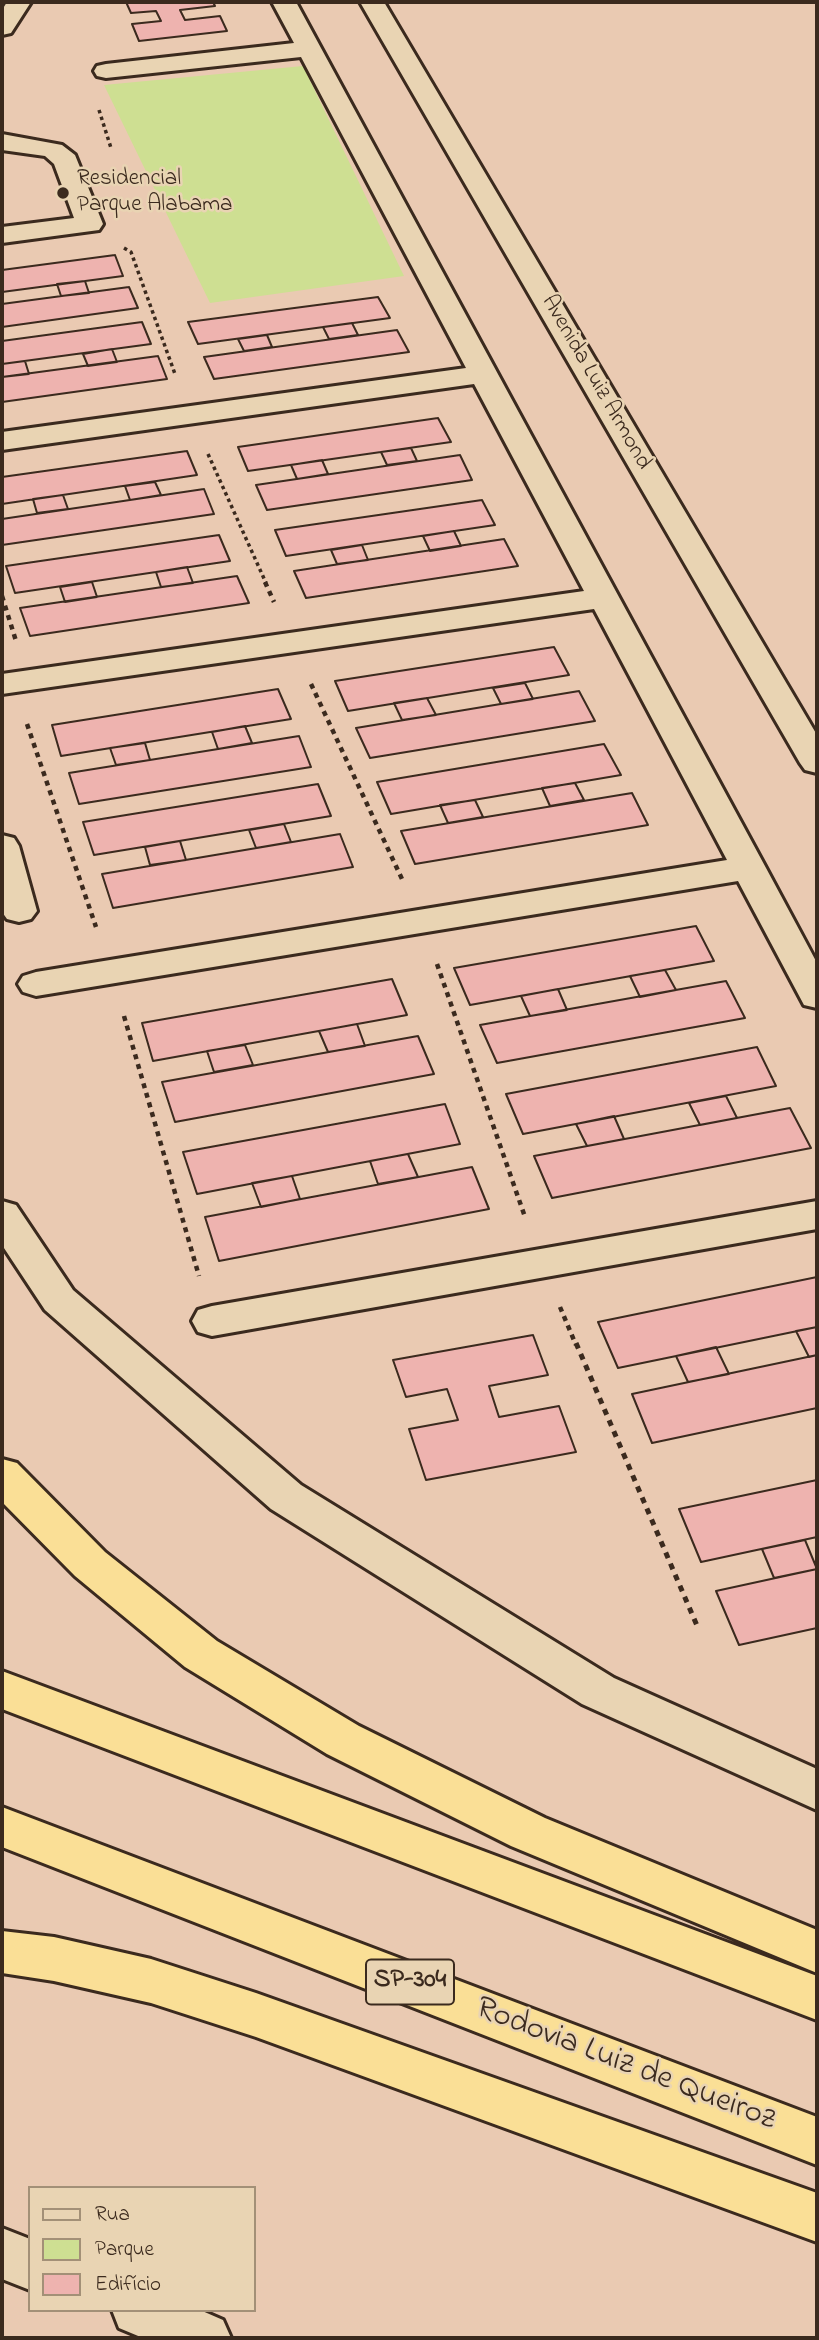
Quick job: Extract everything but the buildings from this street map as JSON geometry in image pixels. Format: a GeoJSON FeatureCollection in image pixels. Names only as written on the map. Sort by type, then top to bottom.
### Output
{"type":"FeatureCollection","features":[{"type":"Feature","properties":{"kind":"highway"},"geometry":{"type":"LineString","coordinates":[[2,1475],[90,1564],[201,1654],[343,1740],[528,1832],[817,1952]]}},
{"type":"Feature","properties":{"kind":"highway"},"geometry":{"type":"LineString","coordinates":[[2,1690],[817,1998]]}},
{"type":"Feature","properties":{"kind":"highway","name":"Rodovia Luiz de Queiroz"},"geometry":{"type":"LineString","coordinates":[[2,1827],[189,1896],[817,2140]]}},
{"type":"Feature","properties":{"kind":"highway"},"geometry":{"type":"LineString","coordinates":[[2,1952],[54,1959],[151,1981],[256,2015],[817,2218]]}},
{"type":"Feature","properties":{"kind":"street"},"geometry":{"type":"LineString","coordinates":[[2,28],[19,2]]}},
{"type":"Feature","properties":{"kind":"street"},"geometry":{"type":"LineString","coordinates":[[284,2],[817,996]]}},
{"type":"Feature","properties":{"kind":"street","name":"Avenida Luiz Armond"},"geometry":{"type":"LineString","coordinates":[[372,2],[817,763]]}},
{"type":"Feature","properties":{"kind":"street"},"geometry":{"type":"LineString","coordinates":[[106,71],[310,49]]}},
{"type":"Feature","properties":{"kind":"street"},"geometry":{"type":"LineString","coordinates":[[2,142],[53,150],[66,160],[90,224],[2,235]]}},
{"type":"Feature","properties":{"kind":"street"},"geometry":{"type":"LineString","coordinates":[[2,441],[484,374]]}},
{"type":"Feature","properties":{"kind":"street"},"geometry":{"type":"LineString","coordinates":[[15,682],[604,598]]}},
{"type":"Feature","properties":{"kind":"street"},"geometry":{"type":"LineString","coordinates":[[2,846],[19,911]]}},
{"type":"Feature","properties":{"kind":"street"},"geometry":{"type":"LineString","coordinates":[[36,984],[748,868]]}},
{"type":"Feature","properties":{"kind":"street"},"geometry":{"type":"LineString","coordinates":[[212,1321],[817,1214]]}},
{"type":"Feature","properties":{"kind":"street"},"geometry":{"type":"LineString","coordinates":[[2,1215],[59,1300],[286,1497],[598,1691],[817,1790]]}},
{"type":"Feature","properties":{"kind":"street"},"geometry":{"type":"LineString","coordinates":[[2,2253],[28,2264]]}},
{"type":"Feature","properties":{"kind":"street"},"geometry":{"type":"LineString","coordinates":[[143,2312],[204,2338]]}},
{"type":"Feature","properties":{"kind":"path"},"geometry":{"type":"LineString","coordinates":[[90,224],[131,252],[191,416],[422,921],[541,1263],[698,1628]]}},
{"type":"Feature","properties":{"kind":"path"},"geometry":{"type":"LineString","coordinates":[[2,596],[15,682],[23,714],[111,972],[212,1321]]}},
{"type":"Feature","properties":{"kind":"green space"},"geometry":{"type":"Polygon","coordinates":[[[303,66],[404,276],[210,303],[104,85],[303,66]]]}},
{"type":"Feature","properties":{"kind":"place","name":"Residencial Parque Alabama"},"geometry":{"type":"Point","coordinates":[63,193]}}]}
